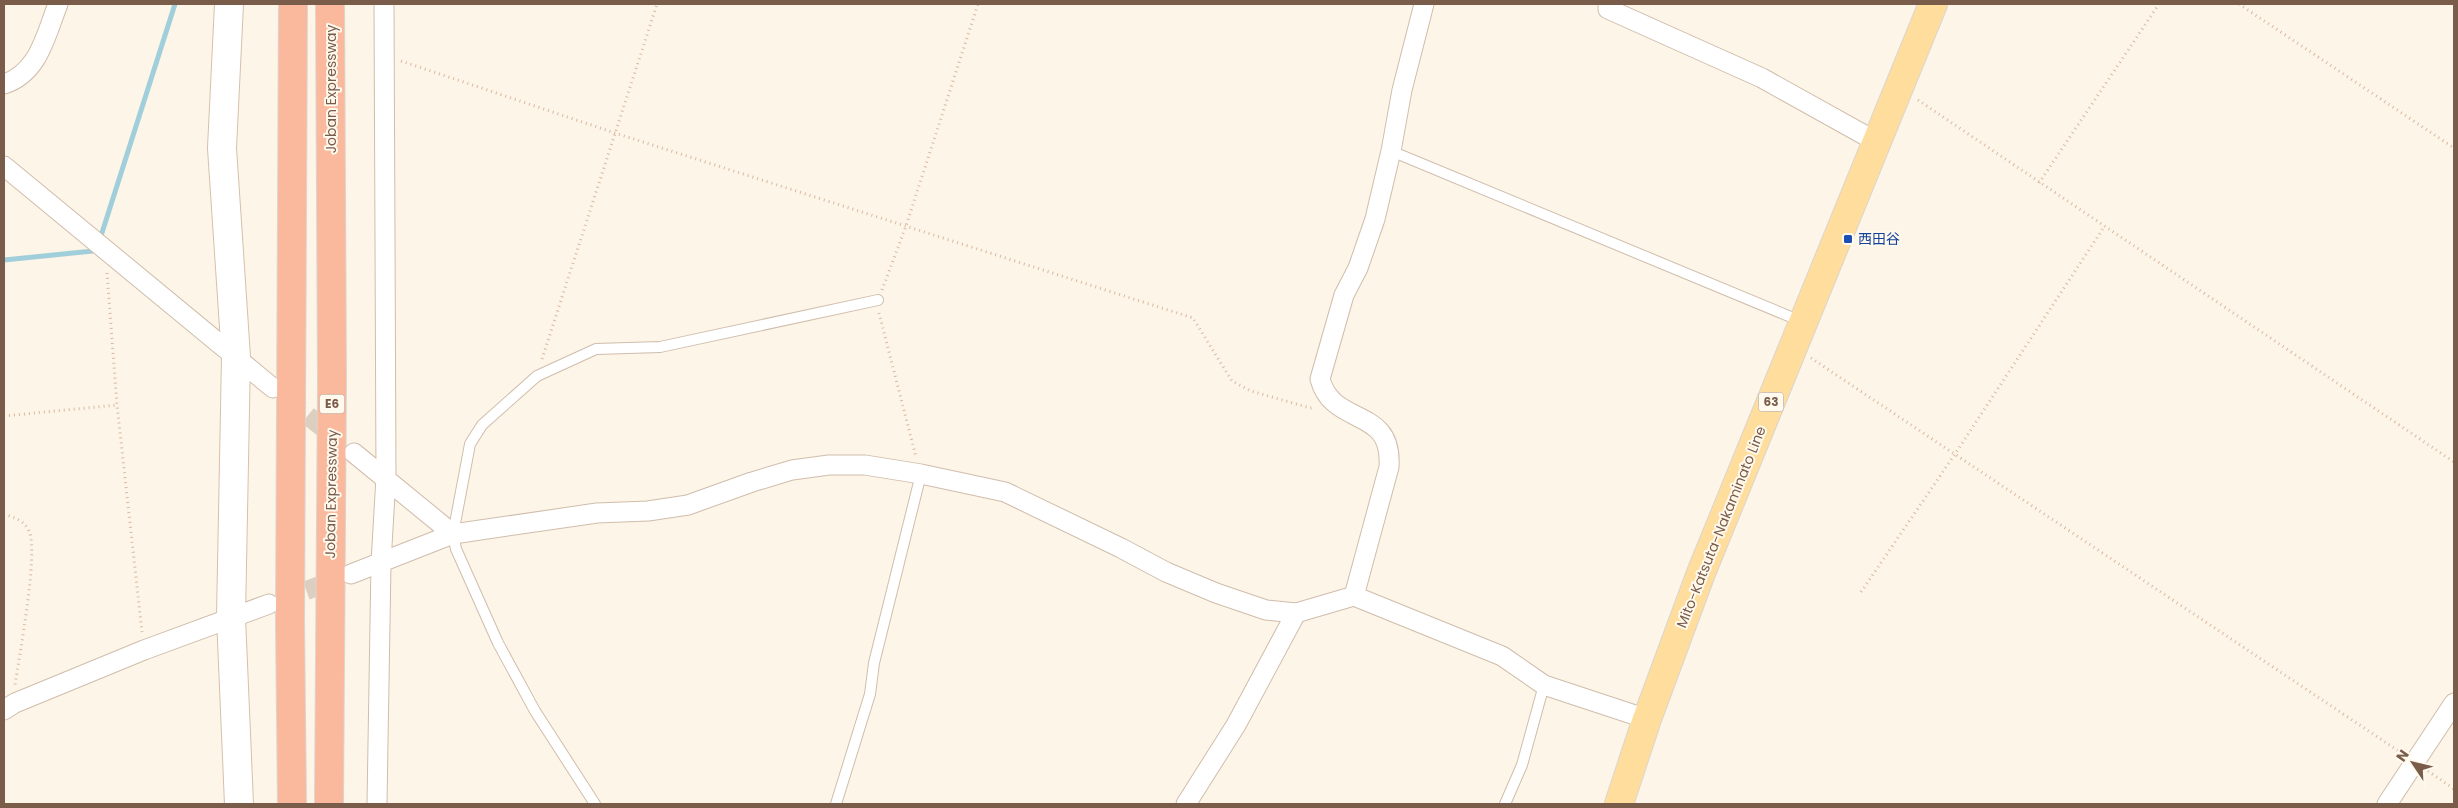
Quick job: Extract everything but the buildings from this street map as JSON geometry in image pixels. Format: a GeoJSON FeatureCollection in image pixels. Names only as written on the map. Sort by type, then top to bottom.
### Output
{"type":"FeatureCollection","features":[{"type":"Feature","properties":{"kind":"highway"},"geometry":{"type":"LineString","coordinates":[[292,804],[290,593],[293,4]]}},
{"type":"Feature","properties":{"kind":"highway","name":"Joban Expressway"},"geometry":{"type":"LineString","coordinates":[[329,804],[332,382],[330,4]]}},
{"type":"Feature","properties":{"kind":"main road","name":"Mito-Katsuta-Nakaminato Line"},"geometry":{"type":"LineString","coordinates":[[1619,804],[1647,718],[1701,573],[1933,4]]}},
{"type":"Feature","properties":{"kind":"street"},"geometry":{"type":"LineString","coordinates":[[4,84],[28,70],[36,58],[58,4]]}},
{"type":"Feature","properties":{"kind":"street"},"geometry":{"type":"LineString","coordinates":[[229,4],[222,148],[236,356],[232,617],[238,804]]}},
{"type":"Feature","properties":{"kind":"street"},"geometry":{"type":"LineString","coordinates":[[378,804],[381,563],[386,477],[384,4]]}},
{"type":"Feature","properties":{"kind":"street"},"geometry":{"type":"LineString","coordinates":[[1354,596],[1389,467],[1390,450],[1384,437],[1373,425],[1332,403],[1323,392],[1320,379],[1344,294],[1358,268],[1375,219],[1391,151],[1402,90],[1424,4]]}},
{"type":"Feature","properties":{"kind":"street"},"geometry":{"type":"LineString","coordinates":[[1608,4],[1608,9],[1762,78],[1877,142]]}},
{"type":"Feature","properties":{"kind":"street"},"geometry":{"type":"LineString","coordinates":[[4,166],[273,388]]}},
{"type":"Feature","properties":{"kind":"street"},"geometry":{"type":"LineString","coordinates":[[354,452],[453,534]]}},
{"type":"Feature","properties":{"kind":"street"},"geometry":{"type":"LineString","coordinates":[[351,574],[453,534],[597,513],[648,512],[688,505],[792,470],[829,465],[865,465],[921,474],[1005,492],[1166,572],[1216,593],[1266,610],[1296,614],[1354,596],[1502,656],[1544,685],[1647,718]]}},
{"type":"Feature","properties":{"kind":"street"},"geometry":{"type":"LineString","coordinates":[[9,707],[144,650],[269,604]]}},
{"type":"Feature","properties":{"kind":"street"},"geometry":{"type":"LineString","coordinates":[[1186,804],[1236,725],[1296,614]]}},
{"type":"Feature","properties":{"kind":"street"},"geometry":{"type":"LineString","coordinates":[[2387,804],[2454,703]]}},
{"type":"Feature","properties":{"kind":"lane"},"geometry":{"type":"LineString","coordinates":[[1391,151],[1804,322]]}},
{"type":"Feature","properties":{"kind":"lane"},"geometry":{"type":"LineString","coordinates":[[595,804],[535,711],[498,644],[456,549],[453,534],[470,444],[482,425],[503,404],[537,376],[596,349],[660,347],[878,300]]}},
{"type":"Feature","properties":{"kind":"lane"},"geometry":{"type":"LineString","coordinates":[[836,804],[870,694],[874,663],[921,474]]}},
{"type":"Feature","properties":{"kind":"lane"},"geometry":{"type":"LineString","coordinates":[[1505,804],[1522,765],[1544,685]]}},
{"type":"Feature","properties":{"kind":"path"},"geometry":{"type":"LineString","coordinates":[[537,376],[657,4]]}},
{"type":"Feature","properties":{"kind":"path"},"geometry":{"type":"LineString","coordinates":[[921,474],[879,320],[878,300],[906,226],[978,4]]}},
{"type":"Feature","properties":{"kind":"path"},"geometry":{"type":"LineString","coordinates":[[2039,183],[2159,4]]}},
{"type":"Feature","properties":{"kind":"path"},"geometry":{"type":"LineString","coordinates":[[2239,4],[2454,148]]}},
{"type":"Feature","properties":{"kind":"path"},"geometry":{"type":"LineString","coordinates":[[384,56],[615,133],[1193,318],[1232,381],[1251,391],[1310,408],[1332,403]]}},
{"type":"Feature","properties":{"kind":"path"},"geometry":{"type":"LineString","coordinates":[[1900,88],[2454,462]]}},
{"type":"Feature","properties":{"kind":"path"},"geometry":{"type":"LineString","coordinates":[[1861,592],[1955,454],[2104,227]]}},
{"type":"Feature","properties":{"kind":"path"},"geometry":{"type":"LineString","coordinates":[[109,254],[106,267],[118,405],[144,650]]}},
{"type":"Feature","properties":{"kind":"path"},"geometry":{"type":"LineString","coordinates":[[1794,347],[2454,789]]}},
{"type":"Feature","properties":{"kind":"path"},"geometry":{"type":"LineString","coordinates":[[4,416],[118,405]]}},
{"type":"Feature","properties":{"kind":"path"},"geometry":{"type":"LineString","coordinates":[[4,514],[16,518],[25,524],[29,532],[31,544],[30,570],[15,687],[9,707]]}},
{"type":"Feature","properties":{"kind":"waterway"},"geometry":{"type":"LineString","coordinates":[[100,239],[175,4]]}},
{"type":"Feature","properties":{"kind":"waterway"},"geometry":{"type":"LineString","coordinates":[[4,260],[93,251],[95,248]]}},
{"type":"Feature","properties":{"kind":"tunnel"},"geometry":{"type":"LineString","coordinates":[[286,398],[338,440]]}},
{"type":"Feature","properties":{"kind":"tunnel"},"geometry":{"type":"LineString","coordinates":[[280,600],[341,578]]}},
{"type":"Feature","properties":{"kind":"place","name":"西田谷"},"geometry":{"type":"Point","coordinates":[1848,239]}}]}
